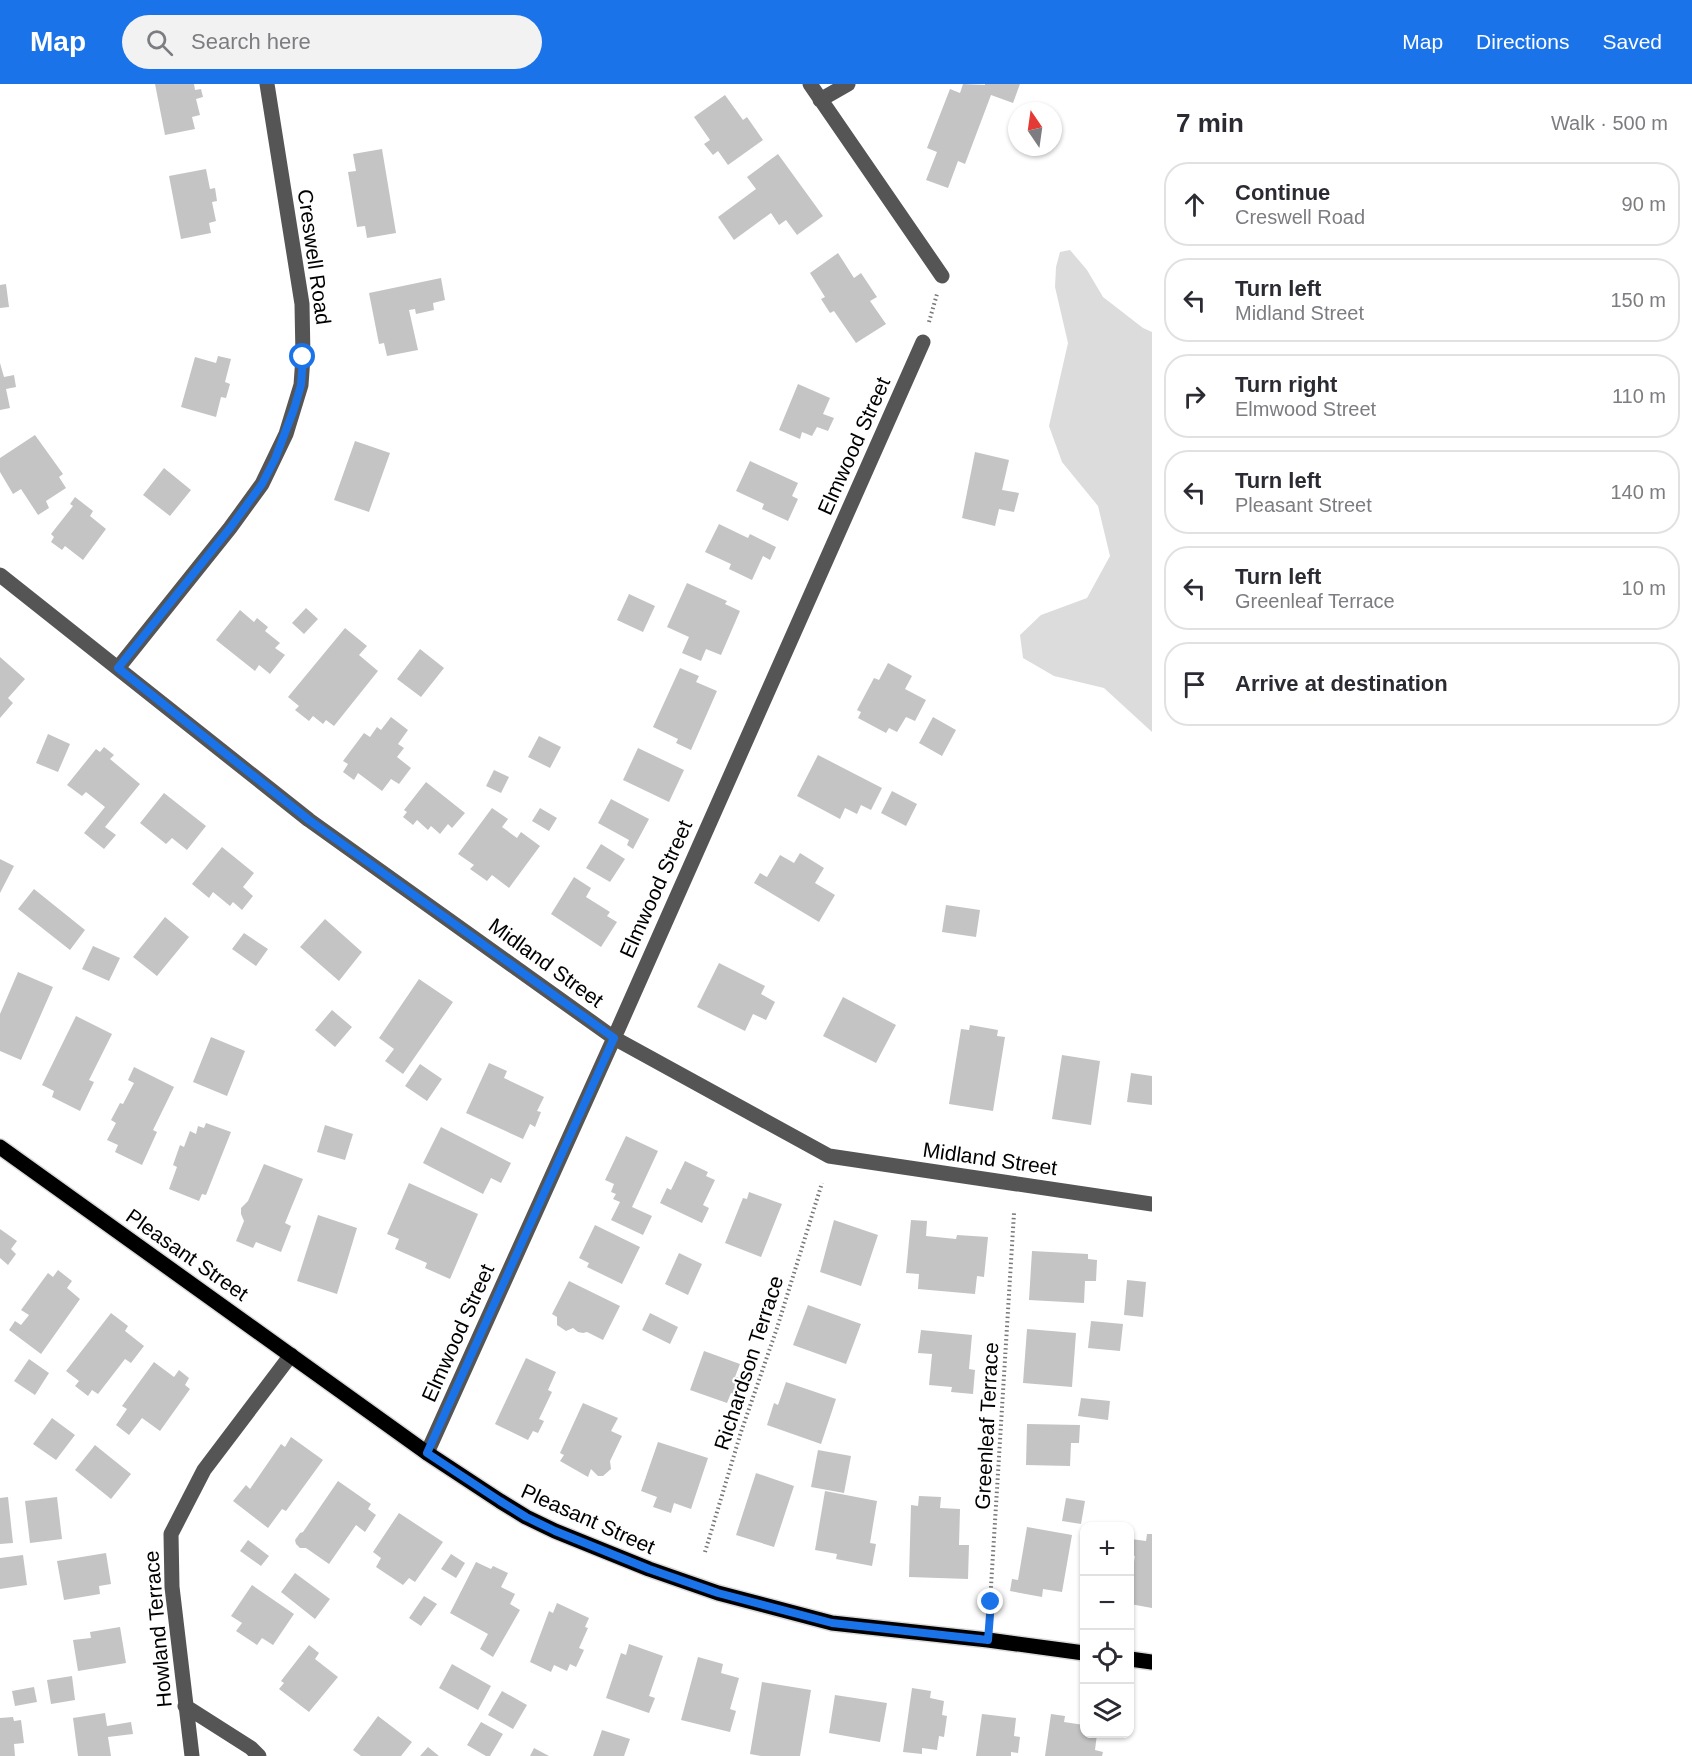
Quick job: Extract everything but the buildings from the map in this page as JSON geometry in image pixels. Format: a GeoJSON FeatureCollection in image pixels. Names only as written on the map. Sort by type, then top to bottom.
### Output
{"type":"FeatureCollection","features":[{"type":"Feature","properties":{"kind":"main road","name":"Pleasant Street"},"geometry":{"type":"LineString","coordinates":[[0,1147],[427,1453],[536,1522],[649,1569],[718,1593],[832,1623],[1080,1652]]}},
{"type":"Feature","properties":{"kind":"main road"},"geometry":{"type":"LineString","coordinates":[[1134,1660],[1152,1662]]}},
{"type":"Feature","properties":{"kind":"street","name":"Creswell Road"},"geometry":{"type":"LineString","coordinates":[[118,668],[230,528],[262,484],[286,434],[301,385],[302,304],[267,84]]}},
{"type":"Feature","properties":{"kind":"street"},"geometry":{"type":"LineString","coordinates":[[810,84],[942,276]]}},
{"type":"Feature","properties":{"kind":"street"},"geometry":{"type":"LineString","coordinates":[[820,100],[848,84]]}},
{"type":"Feature","properties":{"kind":"street","name":"Elmwood Street"},"geometry":{"type":"LineString","coordinates":[[427,1453],[923,342]]}},
{"type":"Feature","properties":{"kind":"street","name":"Midland Street"},"geometry":{"type":"LineString","coordinates":[[0,575],[309,820],[614,1038],[829,1156],[1152,1204]]}},
{"type":"Feature","properties":{"kind":"street","name":"Howland Terrace"},"geometry":{"type":"LineString","coordinates":[[192,1756],[172,1587],[171,1534],[204,1470],[291,1355]]}},
{"type":"Feature","properties":{"kind":"street"},"geometry":{"type":"LineString","coordinates":[[185,1706],[251,1748],[259,1756]]}},
{"type":"Feature","properties":{"kind":"path"},"geometry":{"type":"LineString","coordinates":[[923,342],[942,276]]}},
{"type":"Feature","properties":{"kind":"path","name":"Richardson Terrace"},"geometry":{"type":"LineString","coordinates":[[705,1552],[741,1432],[777,1328],[822,1183]]}},
{"type":"Feature","properties":{"kind":"path","name":"Greenleaf Terrace"},"geometry":{"type":"LineString","coordinates":[[988,1640],[1014,1213]]}},
{"type":"Feature","properties":{"kind":"shaded area"},"geometry":{"type":"Polygon","coordinates":[[[1070,250],[1087,270],[1103,297],[1143,328],[1152,332],[1152,732],[1104,688],[1054,676],[1023,658],[1020,635],[1041,615],[1087,598],[1110,556],[1098,506],[1062,462],[1049,426],[1068,343],[1055,287],[1056,267],[1060,252],[1070,250]]]}},
{"type":"Feature","properties":{"kind":"route"},"geometry":{"type":"LineString","coordinates":[[303,357],[301,385],[286,434],[262,484],[230,528],[118,668],[309,820],[614,1038],[427,1453],[526,1517],[555,1531],[683,1582],[756,1604],[832,1623],[988,1640],[991,1602]]}}]}
